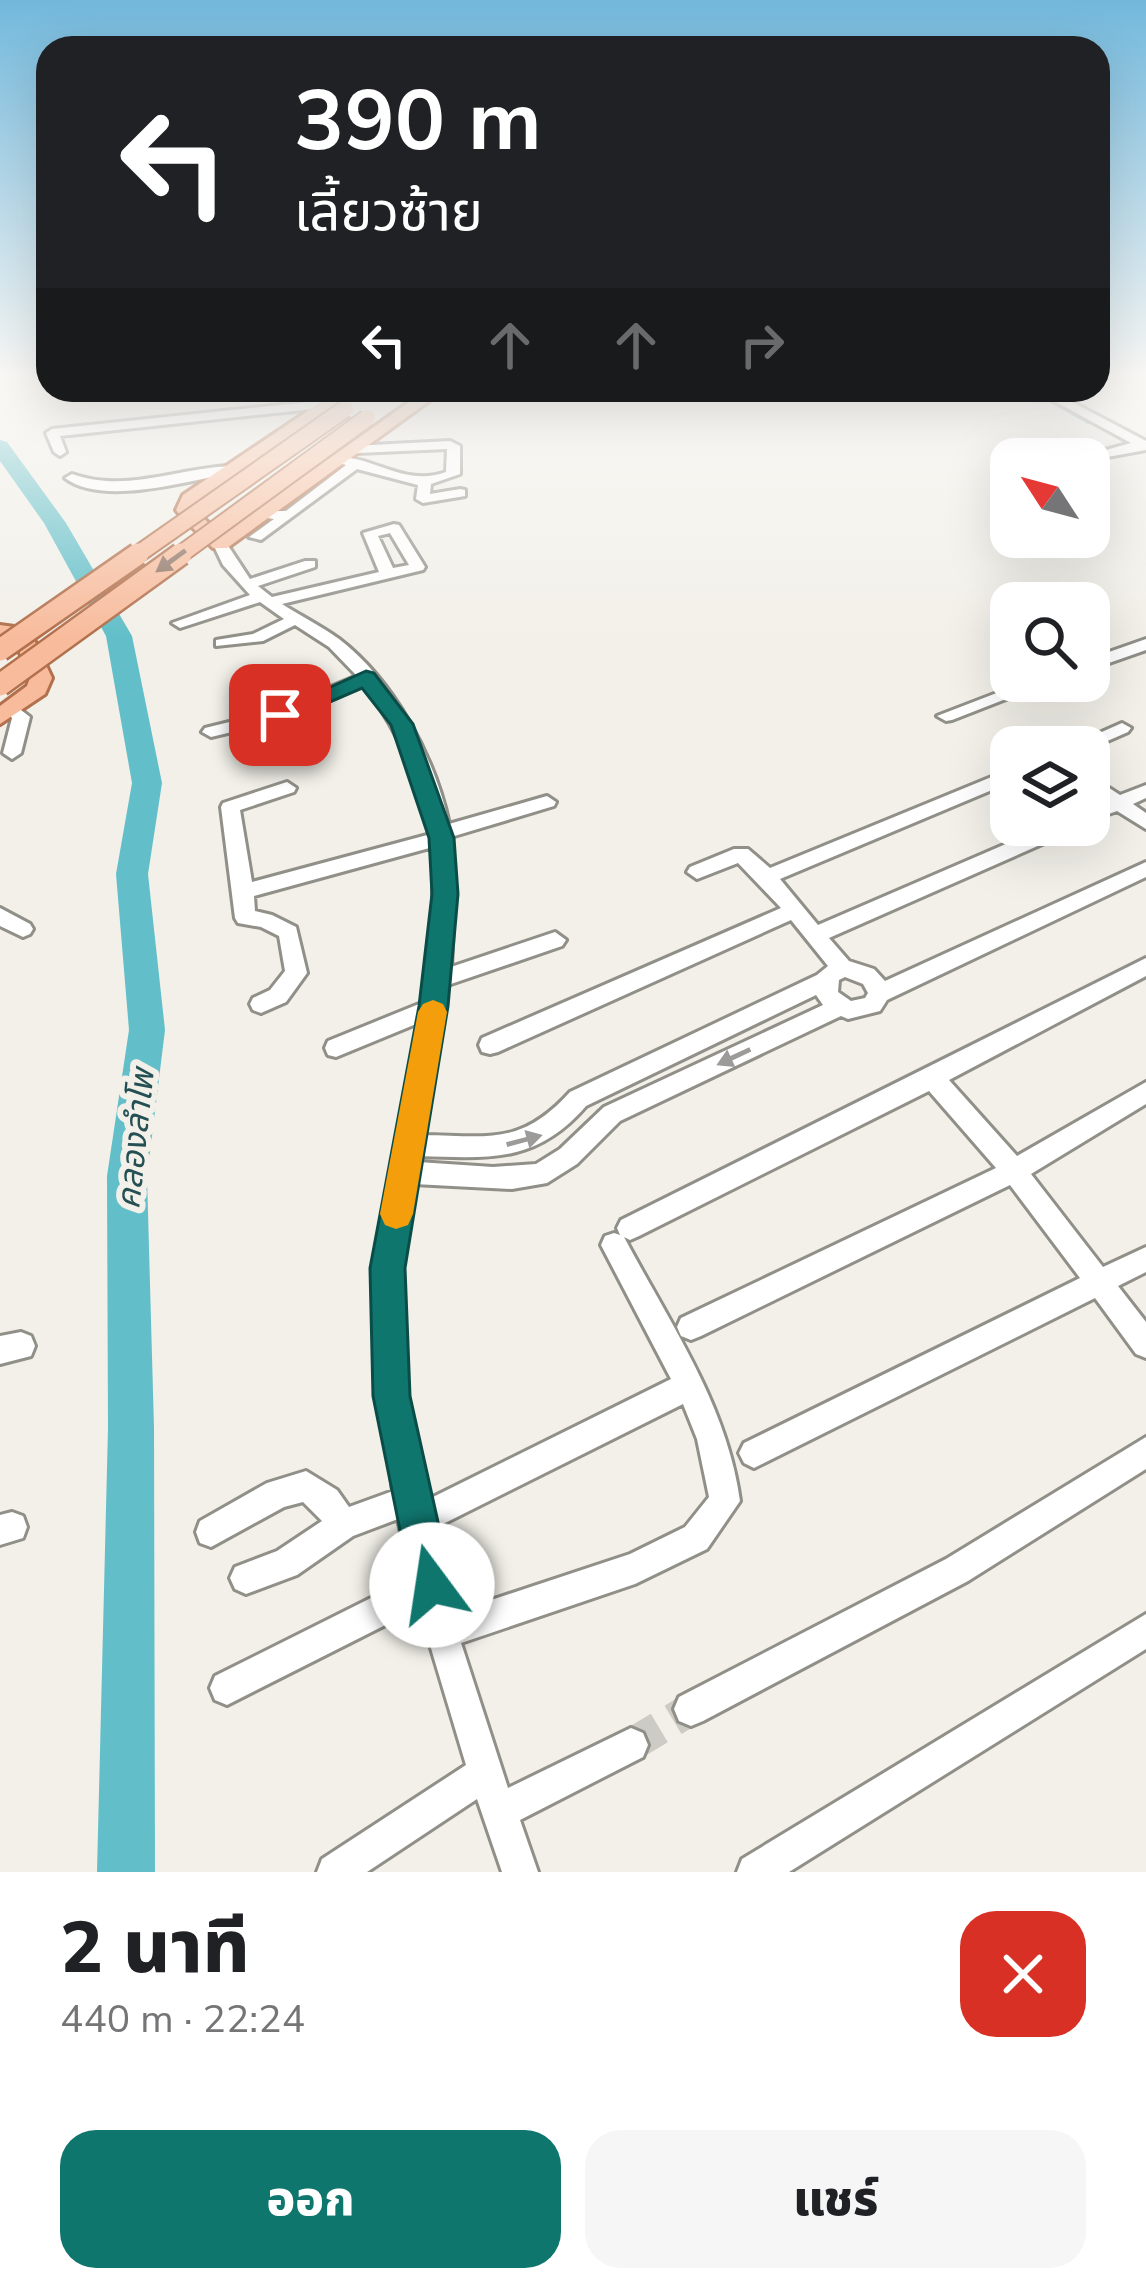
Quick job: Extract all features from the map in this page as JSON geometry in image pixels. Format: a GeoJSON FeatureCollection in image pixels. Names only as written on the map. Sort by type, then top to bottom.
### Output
{"type":"FeatureCollection","features":[{"type":"Feature","properties":{"kind":"main road"},"geometry":{"type":"LineString","coordinates":[[245,461],[189,499],[185,510],[220,544],[344,461]]}},
{"type":"Feature","properties":{"kind":"main road"},"geometry":{"type":"LineString","coordinates":[[0,646],[257,461]]}},
{"type":"Feature","properties":{"kind":"main road"},"geometry":{"type":"LineString","coordinates":[[0,685],[307,461]]}},
{"type":"Feature","properties":{"kind":"main road"},"geometry":{"type":"LineString","coordinates":[[0,631],[22,633],[41,677],[37,689],[10,710]]}},
{"type":"Feature","properties":{"kind":"main road"},"geometry":{"type":"LineString","coordinates":[[0,646],[7,645],[28,688],[10,710]]}},
{"type":"Feature","properties":{"kind":"street"},"geometry":{"type":"LineString","coordinates":[[256,537],[290,515],[346,461]]}},
{"type":"Feature","properties":{"kind":"street"},"geometry":{"type":"LineString","coordinates":[[358,461],[381,476],[425,481],[453,474],[453,461]]}},
{"type":"Feature","properties":{"kind":"street"},"geometry":{"type":"LineString","coordinates":[[72,478],[109,488],[207,470],[217,479]]}},
{"type":"Feature","properties":{"kind":"street"},"geometry":{"type":"LineString","coordinates":[[125,500],[217,479]]}},
{"type":"Feature","properties":{"kind":"street"},"geometry":{"type":"LineString","coordinates":[[425,481],[423,499],[460,494]]}},
{"type":"Feature","properties":{"kind":"street"},"geometry":{"type":"LineString","coordinates":[[266,514],[290,515]]}},
{"type":"Feature","properties":{"kind":"street"},"geometry":{"type":"LineString","coordinates":[[220,544],[260,594],[337,646],[402,724],[441,836],[445,894],[435,994],[388,1268],[391,1396],[444,1632],[520,1872]]}},
{"type":"Feature","properties":{"kind":"street"},"geometry":{"type":"LineString","coordinates":[[260,594],[305,557],[328,585]]}},
{"type":"Feature","properties":{"kind":"street"},"geometry":{"type":"LineString","coordinates":[[180,623],[260,594],[388,574]]}},
{"type":"Feature","properties":{"kind":"street"},"geometry":{"type":"LineString","coordinates":[[222,643],[257,638],[294,620]]}},
{"type":"Feature","properties":{"kind":"street"},"geometry":{"type":"LineString","coordinates":[[1110,657],[1146,644]]}},
{"type":"Feature","properties":{"kind":"street"},"geometry":{"type":"LineString","coordinates":[[211,732],[280,715],[366,678]]}},
{"type":"Feature","properties":{"kind":"street"},"geometry":{"type":"LineString","coordinates":[[946,716],[990,700]]}},
{"type":"Feature","properties":{"kind":"street"},"geometry":{"type":"LineString","coordinates":[[10,710],[21,716],[12,753]]}},
{"type":"Feature","properties":{"kind":"street"},"geometry":{"type":"LineString","coordinates":[[1110,733],[1122,728]]}},
{"type":"Feature","properties":{"kind":"street"},"geometry":{"type":"LineString","coordinates":[[767,877],[990,784]]}},
{"type":"Feature","properties":{"kind":"street"},"geometry":{"type":"LineString","coordinates":[[261,1004],[278,996],[296,973],[289,932],[266,920],[245,918],[230,807],[287,788]]}},
{"type":"Feature","properties":{"kind":"street"},"geometry":{"type":"LineString","coordinates":[[1110,806],[1146,791]]}},
{"type":"Feature","properties":{"kind":"street"},"geometry":{"type":"LineString","coordinates":[[1110,797],[1146,824]]}},
{"type":"Feature","properties":{"kind":"street"},"geometry":{"type":"LineString","coordinates":[[244,892],[547,802]]}},
{"type":"Feature","properties":{"kind":"street"},"geometry":{"type":"LineString","coordinates":[[815,934],[1018,846]]}},
{"type":"Feature","properties":{"kind":"street"},"geometry":{"type":"LineString","coordinates":[[697,872],[741,854],[767,877],[815,934],[834,975],[827,996],[840,1007]]}},
{"type":"Feature","properties":{"kind":"street"},"geometry":{"type":"LineString","coordinates":[[403,1173],[538,1176],[613,1114],[840,1007],[865,1009],[879,994],[1146,869]]}},
{"type":"Feature","properties":{"kind":"street"},"geometry":{"type":"LineString","coordinates":[[490,1045],[795,910]]}},
{"type":"Feature","properties":{"kind":"street"},"geometry":{"type":"LineString","coordinates":[[0,916],[23,929]]}},
{"type":"Feature","properties":{"kind":"street"},"geometry":{"type":"LineString","coordinates":[[336,1048],[435,994],[556,940]]}},
{"type":"Feature","properties":{"kind":"street"},"geometry":{"type":"LineString","coordinates":[[444,1632],[635,1568],[696,1538],[725,1501],[725,1478],[714,1441],[622,1237],[1146,966]]}},
{"type":"Feature","properties":{"kind":"street"},"geometry":{"type":"LineString","coordinates":[[408,1145],[531,1143],[560,1123],[578,1100],[834,975],[869,975],[879,994]]}},
{"type":"Feature","properties":{"kind":"street"},"geometry":{"type":"LineString","coordinates":[[932,1078],[1014,1171],[1146,1343]]}},
{"type":"Feature","properties":{"kind":"street"},"geometry":{"type":"LineString","coordinates":[[691,1328],[1014,1171],[1146,1092]]}},
{"type":"Feature","properties":{"kind":"street"},"geometry":{"type":"LineString","coordinates":[[754,1453],[1146,1259]]}},
{"type":"Feature","properties":{"kind":"street"},"geometry":{"type":"LineString","coordinates":[[246,1578],[286,1564],[343,1525],[413,1510],[686,1387]]}},
{"type":"Feature","properties":{"kind":"street"},"geometry":{"type":"LineString","coordinates":[[691,1709],[957,1570],[1146,1452]]}},
{"type":"Feature","properties":{"kind":"street"},"geometry":{"type":"LineString","coordinates":[[212,1532],[278,1494],[306,1486],[343,1525]]}},
{"type":"Feature","properties":{"kind":"street"},"geometry":{"type":"LineString","coordinates":[[226,1688],[432,1585]]}},
{"type":"Feature","properties":{"kind":"street"},"geometry":{"type":"LineString","coordinates":[[755,1872],[1146,1630]]}},
{"type":"Feature","properties":{"kind":"street"},"geometry":{"type":"LineString","coordinates":[[499,1812],[631,1745]]}},
{"type":"Feature","properties":{"kind":"street"},"geometry":{"type":"LineString","coordinates":[[335,1872],[487,1772]]}},
{"type":"Feature","properties":{"kind":"waterway","name":"คลองลำโพ"},"geometry":{"type":"LineString","coordinates":[[11,461],[55,523],[119,636],[147,783],[132,874],[147,1030],[127,1176],[131,1428],[126,1872]]}},
{"type":"Feature","properties":{"kind":"tunnel"},"geometry":{"type":"LineString","coordinates":[[631,1745],[691,1709]]}},
{"type":"Feature","properties":{"kind":"slow traffic"},"geometry":{"type":"LineString","coordinates":[[396,1214],[433,1012]]}},
{"type":"Feature","properties":{"kind":"route"},"geometry":{"type":"LineString","coordinates":[[280,715],[366,678],[402,724],[442,838],[445,894],[434,1006],[388,1268],[391,1396],[432,1585]]}}]}
